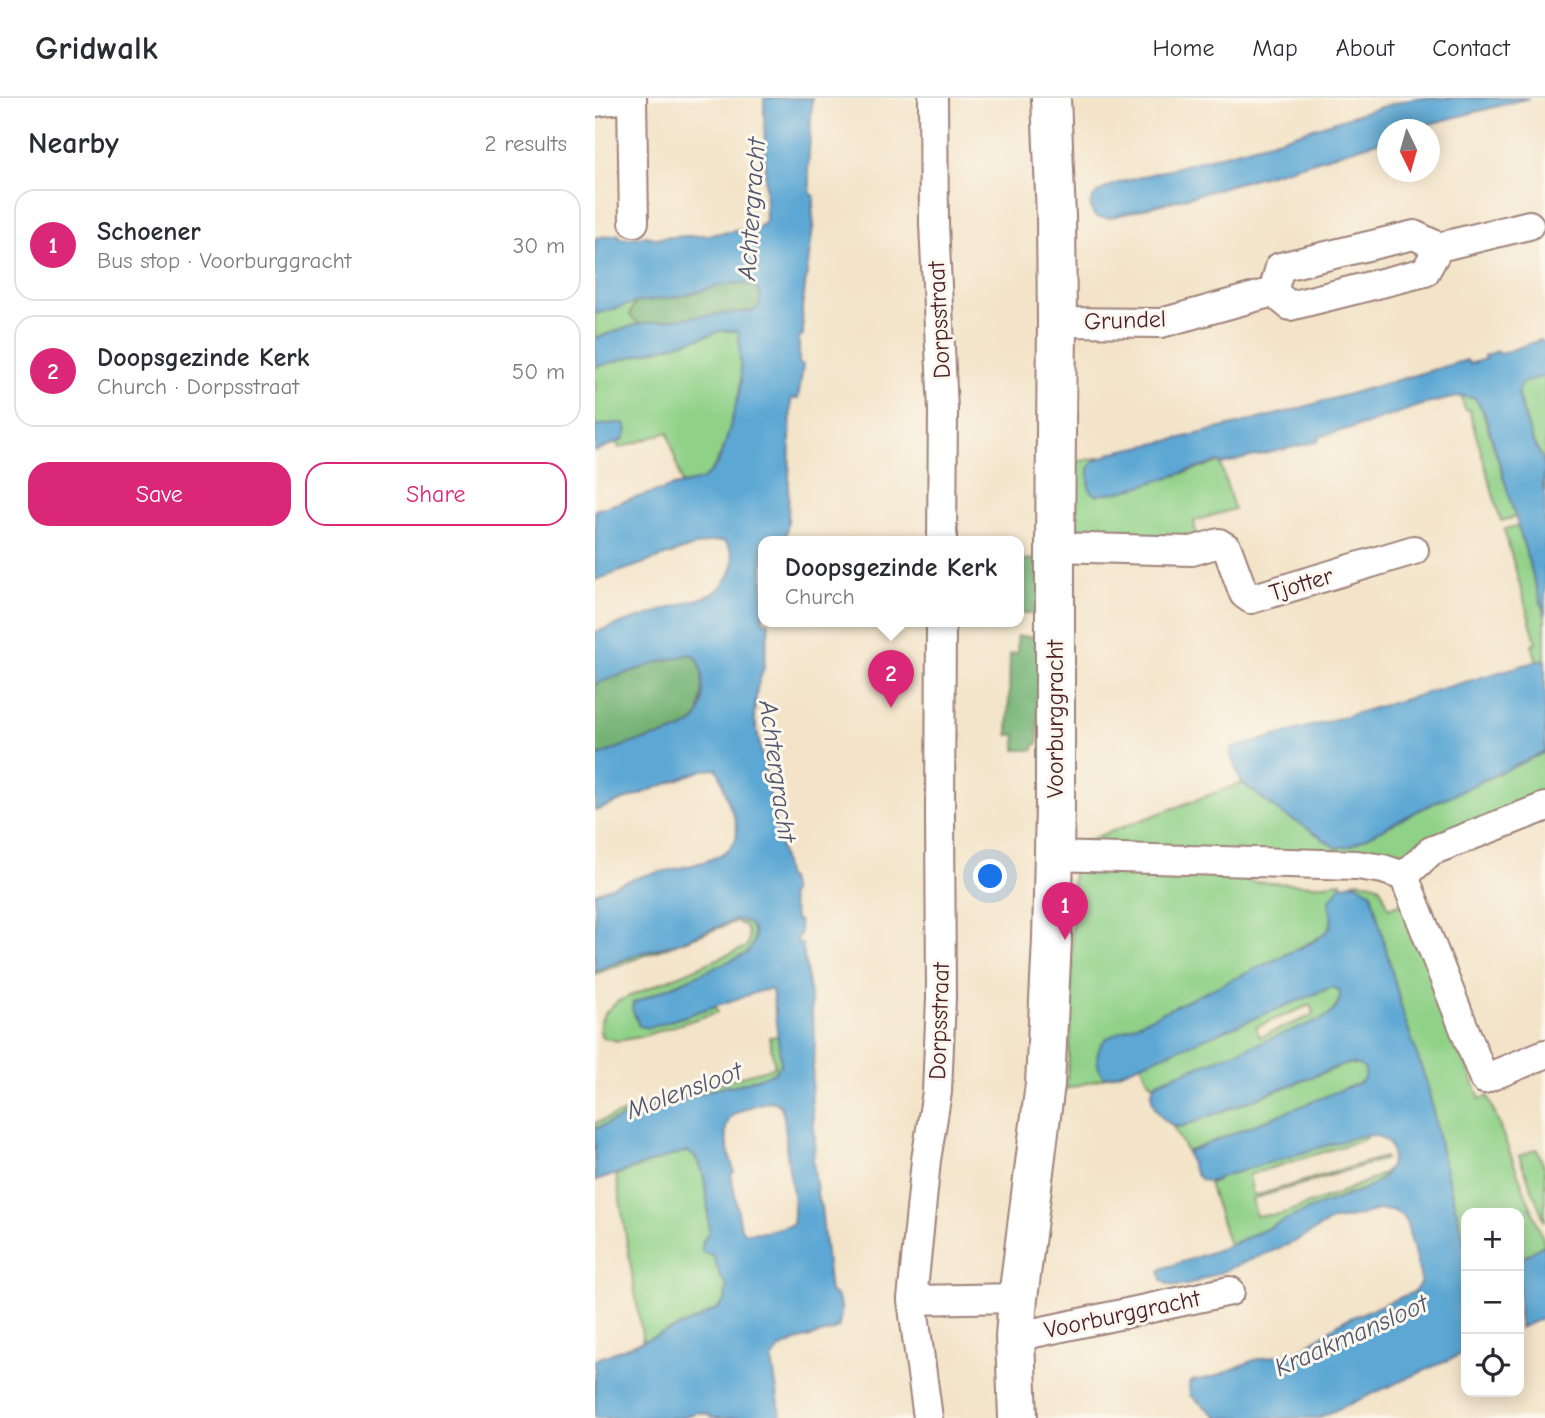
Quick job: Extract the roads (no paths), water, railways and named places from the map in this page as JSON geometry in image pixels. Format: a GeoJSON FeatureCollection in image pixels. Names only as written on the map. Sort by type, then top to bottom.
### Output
{"type":"FeatureCollection","features":[{"type":"Feature","properties":{"kind":"street"},"geometry":{"type":"LineString","coordinates":[[595,102],[627,98]]}},
{"type":"Feature","properties":{"kind":"street"},"geometry":{"type":"LineString","coordinates":[[632,98],[634,222]]}},
{"type":"Feature","properties":{"kind":"street","name":"Dorpsstraat"},"geometry":{"type":"LineString","coordinates":[[933,98],[934,224],[943,410],[942,536]]}},
{"type":"Feature","properties":{"kind":"street","name":"Voorburggracht"},"geometry":{"type":"LineString","coordinates":[[1019,1418],[1015,1337],[1045,1084],[1052,939],[1057,322],[1051,98]]}},
{"type":"Feature","properties":{"kind":"street"},"geometry":{"type":"LineString","coordinates":[[1439,247],[1425,272],[1290,306],[1273,292],[1280,267],[1414,235],[1439,247],[1529,225]]}},
{"type":"Feature","properties":{"kind":"street","name":"Grundel"},"geometry":{"type":"LineString","coordinates":[[1057,322],[1161,323],[1273,292]]}},
{"type":"Feature","properties":{"kind":"street","name":"Tjotter"},"geometry":{"type":"LineString","coordinates":[[1055,547],[1192,551],[1219,543],[1227,548],[1244,594],[1251,599],[1414,550]]}},
{"type":"Feature","properties":{"kind":"street","name":"Dorpsstraat"},"geometry":{"type":"LineString","coordinates":[[928,1418],[912,1300],[926,1160],[937,1091],[941,998],[941,627]]}},
{"type":"Feature","properties":{"kind":"street"},"geometry":{"type":"LineString","coordinates":[[1404,876],[1431,851],[1545,807]]}},
{"type":"Feature","properties":{"kind":"street"},"geometry":{"type":"LineString","coordinates":[[1053,856],[1357,865],[1404,876]]}},
{"type":"Feature","properties":{"kind":"street"},"geometry":{"type":"LineString","coordinates":[[1404,876],[1484,1079],[1545,1054]]}},
{"type":"Feature","properties":{"kind":"street","name":"Voorburggracht"},"geometry":{"type":"LineString","coordinates":[[1015,1337],[1230,1291]]}},
{"type":"Feature","properties":{"kind":"street"},"geometry":{"type":"LineString","coordinates":[[912,1300],[1018,1298]]}},
{"type":"Feature","properties":{"kind":"water"},"geometry":{"type":"Polygon","coordinates":[[[764,98],[812,98],[808,170],[811,195],[814,195],[814,227],[802,309],[803,335],[799,337],[799,363],[803,365],[798,399],[791,399],[786,536],[758,536],[758,627],[769,627],[754,716],[792,893],[789,894],[796,921],[799,921],[798,944],[802,944],[809,988],[815,1042],[811,1093],[815,1143],[813,1160],[830,1292],[838,1299],[841,1313],[838,1328],[779,1349],[772,1360],[781,1418],[711,1418],[710,1415],[698,1412],[679,1418],[595,1418],[595,1360],[698,1319],[720,1307],[725,1300],[727,1285],[721,1278],[713,1255],[703,1253],[702,1250],[709,1231],[704,1178],[697,1159],[688,1152],[680,1153],[595,1181],[595,1129],[629,1115],[775,1073],[781,1063],[772,989],[649,1028],[639,1026],[632,1008],[633,1003],[746,954],[754,937],[747,923],[734,920],[595,971],[595,893],[646,875],[681,868],[720,855],[735,841],[737,827],[717,769],[703,770],[595,811],[595,757],[687,727],[694,722],[701,710],[703,682],[698,659],[691,654],[595,684],[595,632],[711,595],[728,577],[733,555],[724,541],[709,542],[595,580],[595,510],[706,477],[723,451],[741,380],[737,331],[720,331],[595,367],[595,338],[639,324],[753,311],[759,307],[761,296],[755,286],[738,283],[638,302],[595,314],[595,238],[619,234],[621,239],[708,235],[763,225],[766,220],[764,98]],[[770,1101],[741,1110],[728,1122],[726,1140],[734,1171],[731,1175],[741,1228],[745,1233],[765,1232],[793,1224],[785,1120],[778,1104],[770,1101]]]}},
{"type":"Feature","properties":{"kind":"water"},"geometry":{"type":"Polygon","coordinates":[[[1413,98],[1529,98],[1440,121],[1440,119],[1377,119],[1377,142],[1109,218],[1096,217],[1092,211],[1091,201],[1094,196],[1115,184],[1273,141],[1413,98]]]}},
{"type":"Feature","properties":{"kind":"water"},"geometry":{"type":"Polygon","coordinates":[[[1540,340],[1545,343],[1545,376],[1522,383],[1518,396],[1532,440],[1545,469],[1545,616],[1484,412],[1475,398],[1461,396],[1422,405],[1318,437],[1319,441],[1221,464],[1214,463],[1124,491],[1097,495],[1092,493],[1089,487],[1089,469],[1093,462],[1114,452],[1290,411],[1467,360],[1469,364],[1498,351],[1500,354],[1540,340]]]}},
{"type":"Feature","properties":{"kind":"water"},"geometry":{"type":"Polygon","coordinates":[[[625,423],[627,429],[624,439],[595,452],[595,426],[625,423]]]}},
{"type":"Feature","properties":{"kind":"water"},"geometry":{"type":"Polygon","coordinates":[[[1545,659],[1545,752],[1419,810],[1350,846],[1336,848],[1284,815],[1242,783],[1231,756],[1231,749],[1545,659]]]}},
{"type":"Feature","properties":{"kind":"water","name":"Kraakmansloot"},"geometry":{"type":"Polygon","coordinates":[[[1357,883],[1371,892],[1404,1017],[1428,1087],[1461,1229],[1461,1354],[1318,1418],[1219,1418],[1190,1395],[1189,1384],[1192,1381],[1214,1377],[1254,1360],[1299,1351],[1343,1321],[1414,1292],[1421,1282],[1407,1224],[1403,1216],[1392,1210],[1378,1210],[1333,1220],[1294,1242],[1190,1284],[1176,1286],[1162,1280],[1160,1271],[1164,1268],[1225,1247],[1355,1193],[1371,1186],[1386,1172],[1391,1162],[1391,1150],[1385,1140],[1373,1135],[1359,1136],[1210,1181],[1204,1181],[1196,1175],[1187,1152],[1361,1082],[1365,1070],[1355,1064],[1334,1068],[1181,1127],[1167,1122],[1153,1102],[1153,1088],[1158,1082],[1326,1017],[1338,1004],[1339,990],[1332,987],[1114,1075],[1104,1077],[1097,1062],[1098,1052],[1107,1038],[1313,942],[1331,926],[1329,901],[1341,885],[1357,883]]]}},
{"type":"Feature","properties":{"kind":"water"},"geometry":{"type":"Polygon","coordinates":[[[1545,1244],[1545,1317],[1524,1326],[1524,1271],[1524,1257],[1545,1244]]]}},
{"type":"Feature","properties":{"kind":"place","name":"Doopsgezinde Kerk"},"geometry":{"type":"Point","coordinates":[891,708]}},
{"type":"Feature","properties":{"kind":"place","name":"Schoener"},"geometry":{"type":"Point","coordinates":[1065,940]}},
{"type":"Feature","properties":{"kind":"water label","name":"Achtergracht"},"geometry":{"type":"Point","coordinates":[751,209]}},
{"type":"Feature","properties":{"kind":"water label","name":"Achtergracht"},"geometry":{"type":"Point","coordinates":[778,771]}},
{"type":"Feature","properties":{"kind":"water label","name":"Molensloot"},"geometry":{"type":"Point","coordinates":[684,1090]}}]}
